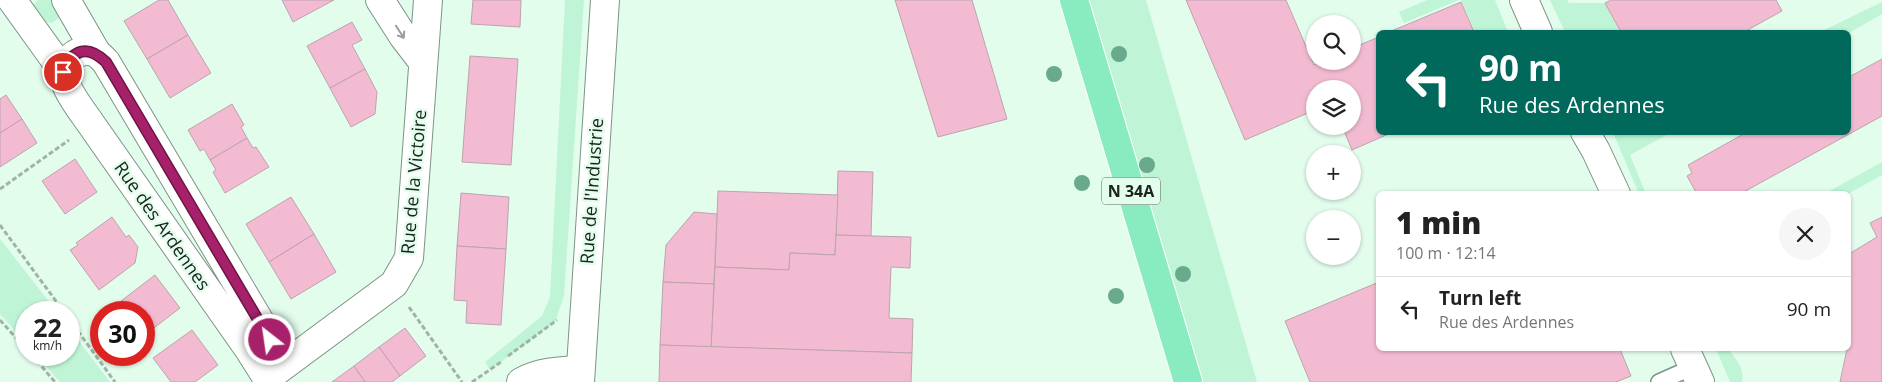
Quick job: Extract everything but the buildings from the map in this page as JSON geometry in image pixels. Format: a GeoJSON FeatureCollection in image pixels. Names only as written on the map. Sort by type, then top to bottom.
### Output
{"type":"FeatureCollection","features":[{"type":"Feature","properties":{"kind":"main road","name":"N 34A"},"geometry":{"type":"LineString","coordinates":[[1074,0],[1188,382]]}},
{"type":"Feature","properties":{"kind":"street","name":"Rue des Ardennes"},"geometry":{"type":"LineString","coordinates":[[12,0],[63,72],[66,86],[91,124],[245,343],[271,375]]}},
{"type":"Feature","properties":{"kind":"street","name":"Rue des Ardennes"},"geometry":{"type":"LineString","coordinates":[[66,0],[96,52],[106,62],[271,375]]}},
{"type":"Feature","properties":{"kind":"street"},"geometry":{"type":"LineString","coordinates":[[380,0],[402,36],[424,62]]}},
{"type":"Feature","properties":{"kind":"street","name":"Rue de la Victoire"},"geometry":{"type":"LineString","coordinates":[[271,375],[394,284],[409,258],[428,0]]}},
{"type":"Feature","properties":{"kind":"street","name":"Rue de l'Industrie"},"geometry":{"type":"LineString","coordinates":[[580,376],[605,0]]}},
{"type":"Feature","properties":{"kind":"street"},"geometry":{"type":"LineString","coordinates":[[1524,0],[1537,30]]}},
{"type":"Feature","properties":{"kind":"street"},"geometry":{"type":"LineString","coordinates":[[63,72],[69,58],[81,51],[96,52]]}},
{"type":"Feature","properties":{"kind":"street"},"geometry":{"type":"LineString","coordinates":[[1587,135],[1615,191]]}},
{"type":"Feature","properties":{"kind":"street"},"geometry":{"type":"LineString","coordinates":[[521,382],[528,378],[552,372],[580,376]]}},
{"type":"Feature","properties":{"kind":"lane"},"geometry":{"type":"LineString","coordinates":[[1659,382],[1693,366]]}},
{"type":"Feature","properties":{"kind":"path"},"geometry":{"type":"LineString","coordinates":[[0,189],[91,124]]}},
{"type":"Feature","properties":{"kind":"path"},"geometry":{"type":"LineString","coordinates":[[0,225],[56,301]]}},
{"type":"Feature","properties":{"kind":"path"},"geometry":{"type":"LineString","coordinates":[[394,284],[462,382]]}},
{"type":"Feature","properties":{"kind":"path"},"geometry":{"type":"LineString","coordinates":[[0,320],[15,337]]}},
{"type":"Feature","properties":{"kind":"path"},"geometry":{"type":"LineString","coordinates":[[472,382],[555,322]]}},
{"type":"Feature","properties":{"kind":"path"},"geometry":{"type":"LineString","coordinates":[[80,334],[115,382]]}},
{"type":"Feature","properties":{"kind":"path"},"geometry":{"type":"LineString","coordinates":[[41,366],[55,382]]}},
{"type":"Feature","properties":{"kind":"green space"},"geometry":{"type":"Polygon","coordinates":[[[39,0],[57,0],[61,6],[59,18],[52,23],[41,21],[31,6],[39,0]]]}},
{"type":"Feature","properties":{"kind":"green space"},"geometry":{"type":"Polygon","coordinates":[[[565,0],[584,0],[564,296],[555,322],[490,370],[485,362],[542,316],[550,297],[565,0]]]}},
{"type":"Feature","properties":{"kind":"green space"},"geometry":{"type":"Polygon","coordinates":[[[1089,0],[1146,0],[1257,382],[1203,382],[1089,0]]]}},
{"type":"Feature","properties":{"kind":"green space"},"geometry":{"type":"Polygon","coordinates":[[[1427,0],[1459,0],[1404,23],[1399,12],[1427,0]]]}},
{"type":"Feature","properties":{"kind":"green space"},"geometry":{"type":"Polygon","coordinates":[[[1461,0],[1495,0],[1507,30],[1474,30],[1461,0]]]}},
{"type":"Feature","properties":{"kind":"green space"},"geometry":{"type":"Polygon","coordinates":[[[1550,0],[1567,0],[1569,3],[1605,3],[1620,30],[1564,30],[1550,0]]]}},
{"type":"Feature","properties":{"kind":"green space"},"geometry":{"type":"Polygon","coordinates":[[[1882,2],[1882,14],[1851,32],[1851,30],[1824,30],[1882,2]]]}},
{"type":"Feature","properties":{"kind":"green space"},"geometry":{"type":"Polygon","coordinates":[[[1614,135],[1666,135],[1630,155],[1645,191],[1638,191],[1614,135]]]}},
{"type":"Feature","properties":{"kind":"green space"},"geometry":{"type":"Polygon","coordinates":[[[1882,162],[1882,175],[1851,192],[1829,191],[1882,162]]]}},
{"type":"Feature","properties":{"kind":"green space"},"geometry":{"type":"Polygon","coordinates":[[[0,239],[48,301],[15,301],[15,331],[0,314],[0,239]]]}},
{"type":"Feature","properties":{"kind":"green space"},"geometry":{"type":"Polygon","coordinates":[[[80,342],[90,356],[90,366],[98,366],[110,382],[60,382],[46,366],[80,366],[80,342]]]}},
{"type":"Feature","properties":{"kind":"green space"},"geometry":{"type":"Polygon","coordinates":[[[1717,351],[1730,351],[1741,368],[1742,382],[1730,382],[1717,351]]]}},
{"type":"Feature","properties":{"kind":"route"},"geometry":{"type":"LineString","coordinates":[[63,72],[69,58],[81,51],[96,52],[106,62],[270,340]]}}]}
